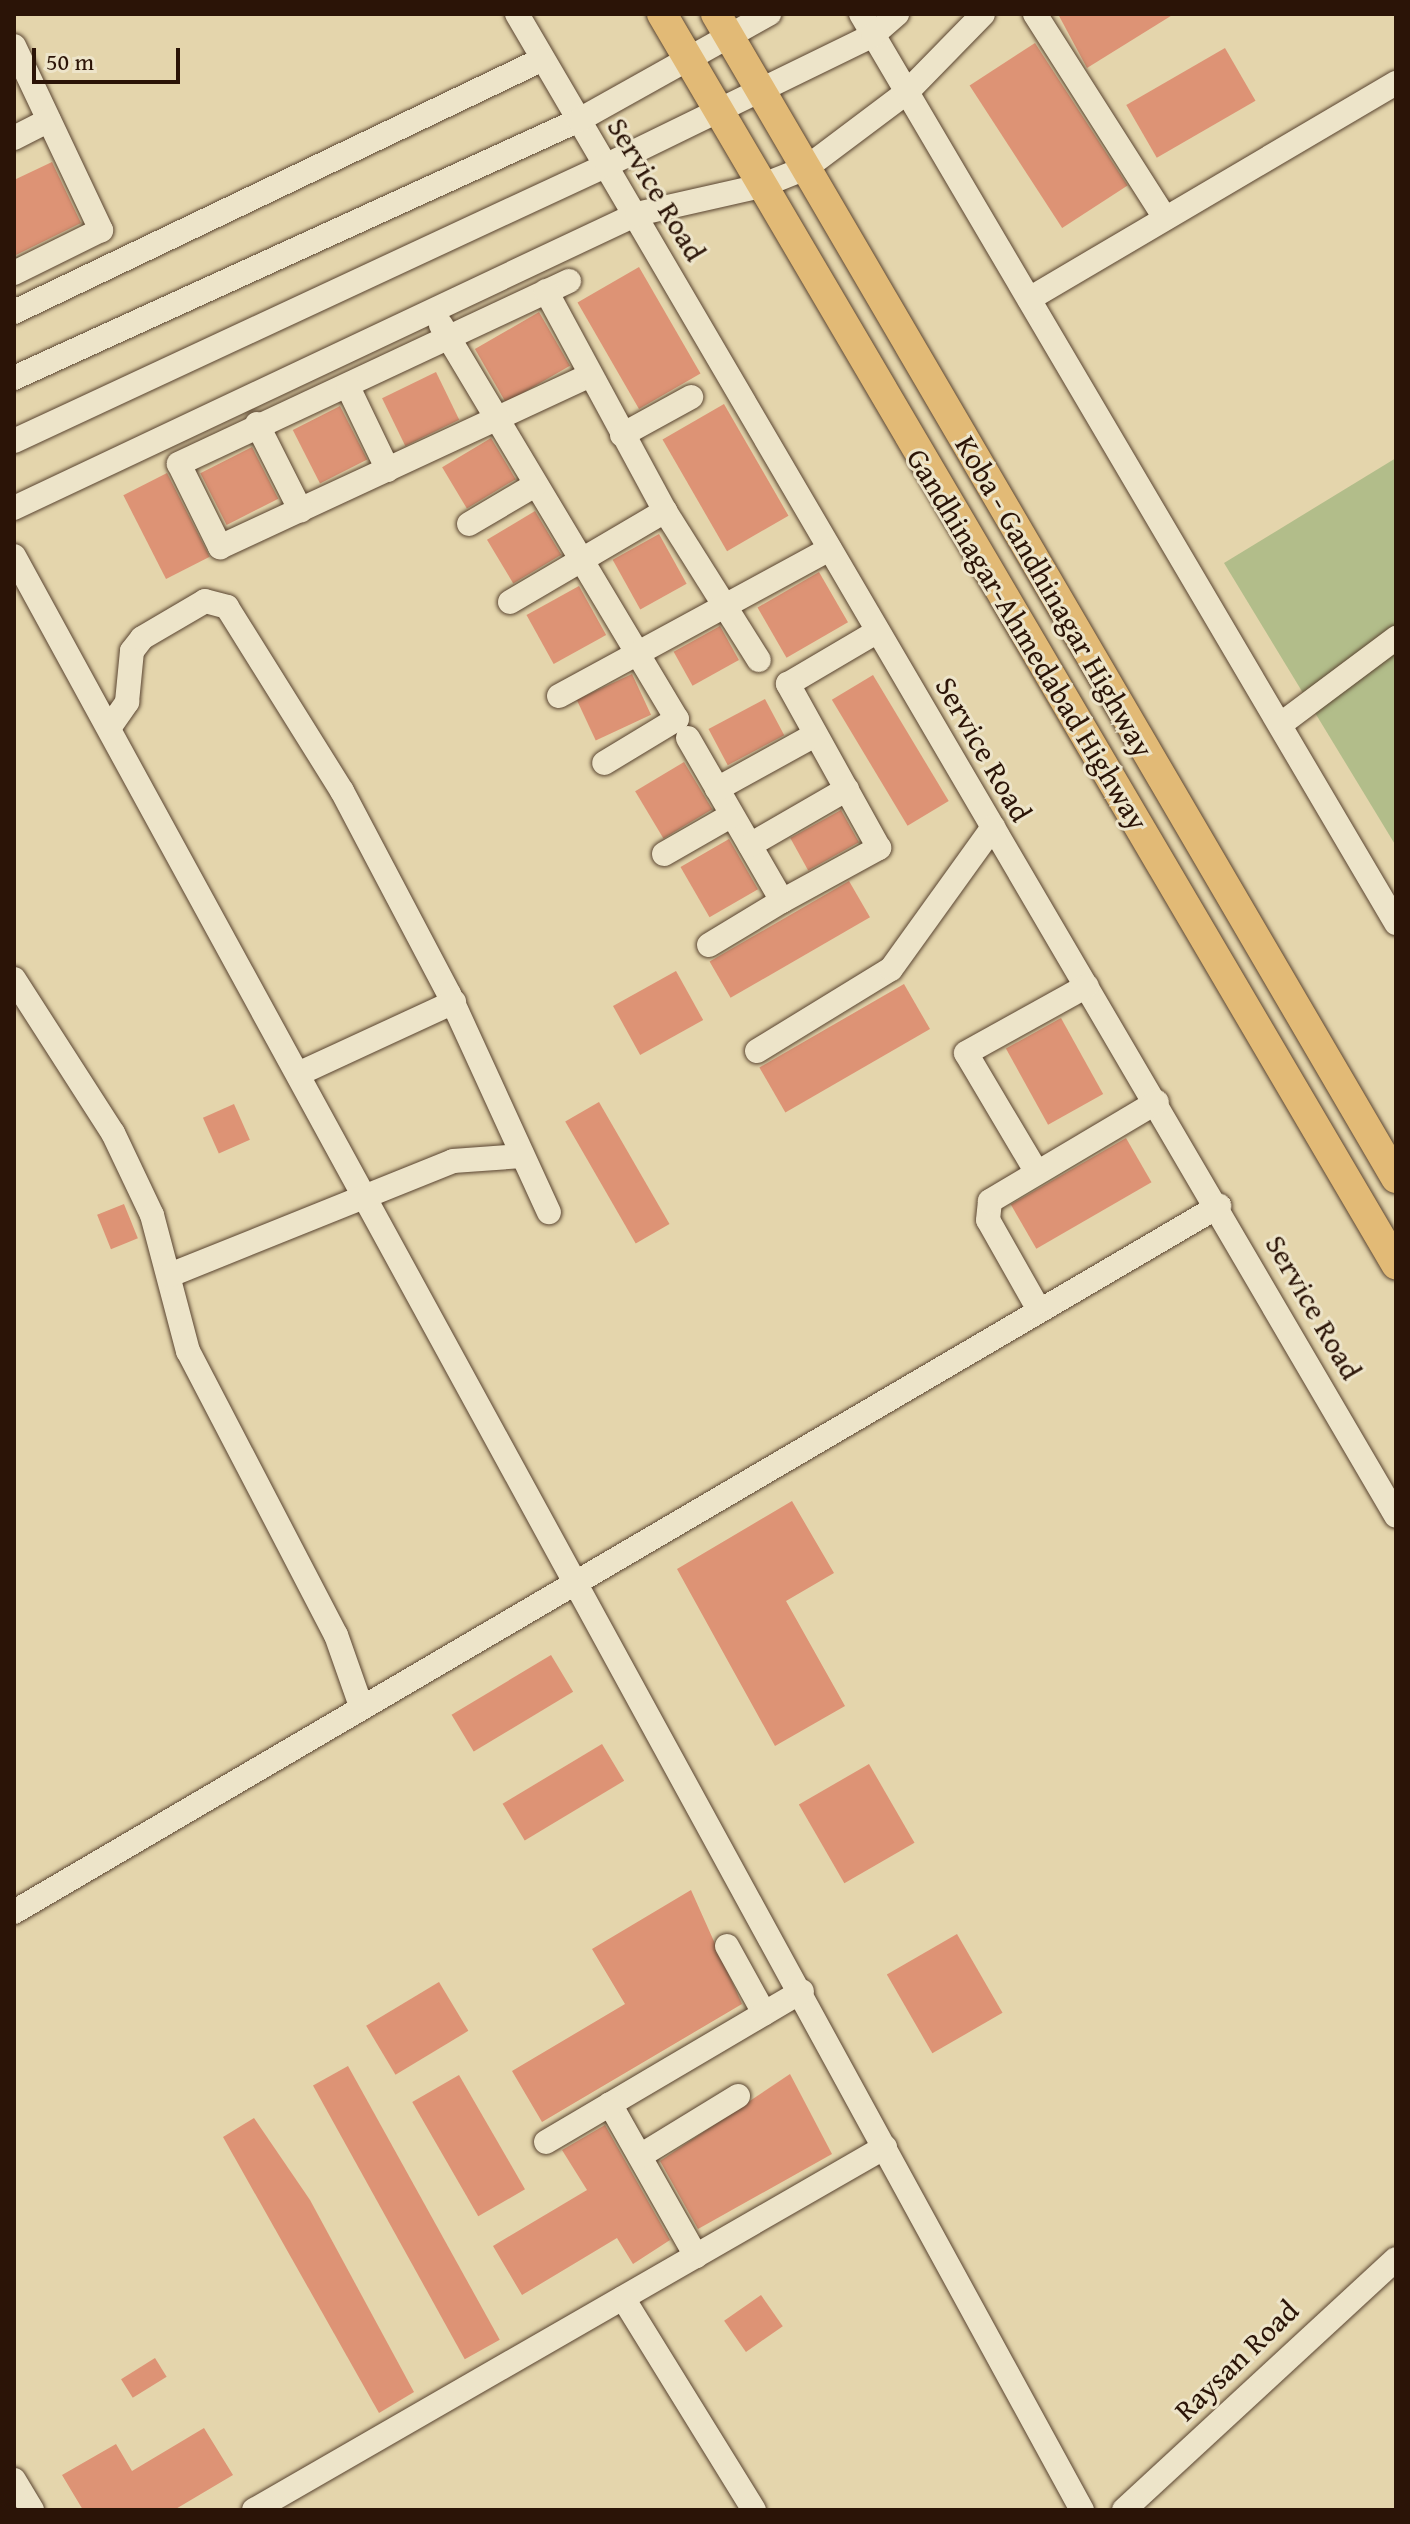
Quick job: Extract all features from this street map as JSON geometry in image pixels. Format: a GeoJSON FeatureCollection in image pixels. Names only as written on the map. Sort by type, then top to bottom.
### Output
{"type":"FeatureCollection","features":[{"type":"Feature","properties":{"kind":"main road","name":"Gandhinagar-Ahmedabad Highway"},"geometry":{"type":"LineString","coordinates":[[662,14],[1396,1264]]}},
{"type":"Feature","properties":{"kind":"main road","name":"Koba - Gandhinagar Highway"},"geometry":{"type":"LineString","coordinates":[[722,25],[1396,1178]]}},
{"type":"Feature","properties":{"kind":"street","name":"Service Road"},"geometry":{"type":"LineString","coordinates":[[517,14],[637,214],[993,827],[1219,1206],[1396,1516]]}},
{"type":"Feature","properties":{"kind":"street"},"geometry":{"type":"LineString","coordinates":[[14,378],[579,120],[687,59],[722,25],[769,14]]}},
{"type":"Feature","properties":{"kind":"street"},"geometry":{"type":"LineString","coordinates":[[14,441],[607,165],[758,87],[867,25],[897,14]]}},
{"type":"Feature","properties":{"kind":"street"},"geometry":{"type":"LineString","coordinates":[[14,508],[637,214],[761,186],[806,168],[906,93],[983,14]]}},
{"type":"Feature","properties":{"kind":"street"},"geometry":{"type":"LineString","coordinates":[[1035,14],[1165,218]]}},
{"type":"Feature","properties":{"kind":"street"},"geometry":{"type":"LineString","coordinates":[[867,25],[1396,923]]}},
{"type":"Feature","properties":{"kind":"street"},"geometry":{"type":"LineString","coordinates":[[14,46],[101,230],[14,273]]}},
{"type":"Feature","properties":{"kind":"street"},"geometry":{"type":"LineString","coordinates":[[14,312],[543,59]]}},
{"type":"Feature","properties":{"kind":"street"},"geometry":{"type":"LineString","coordinates":[[1029,299],[1396,83]]}},
{"type":"Feature","properties":{"kind":"street"},"geometry":{"type":"LineString","coordinates":[[14,138],[49,120]]}},
{"type":"Feature","properties":{"kind":"street"},"geometry":{"type":"LineString","coordinates":[[569,281],[348,387],[257,424],[179,464],[220,547],[497,422],[589,376]]}},
{"type":"Feature","properties":{"kind":"street"},"geometry":{"type":"LineString","coordinates":[[546,291],[589,376],[665,511],[759,660]]}},
{"type":"Feature","properties":{"kind":"street"},"geometry":{"type":"LineString","coordinates":[[421,316],[450,338],[497,422],[677,719],[604,763]]}},
{"type":"Feature","properties":{"kind":"street"},"geometry":{"type":"LineString","coordinates":[[421,316],[427,350]]}},
{"type":"Feature","properties":{"kind":"street"},"geometry":{"type":"LineString","coordinates":[[348,387],[388,470]]}},
{"type":"Feature","properties":{"kind":"street"},"geometry":{"type":"LineString","coordinates":[[622,435],[691,397]]}},
{"type":"Feature","properties":{"kind":"street"},"geometry":{"type":"LineString","coordinates":[[257,424],[301,511]]}},
{"type":"Feature","properties":{"kind":"street"},"geometry":{"type":"LineString","coordinates":[[469,524],[535,485]]}},
{"type":"Feature","properties":{"kind":"street"},"geometry":{"type":"LineString","coordinates":[[510,602],[665,511]]}},
{"type":"Feature","properties":{"kind":"street"},"geometry":{"type":"LineString","coordinates":[[559,696],[636,650],[830,549]]}},
{"type":"Feature","properties":{"kind":"street"},"geometry":{"type":"LineString","coordinates":[[14,556],[572,1580],[802,1991],[1082,2510]]}},
{"type":"Feature","properties":{"kind":"street"},"geometry":{"type":"LineString","coordinates":[[109,728],[127,702],[132,651],[142,638],[205,601],[227,607],[342,791],[454,1002],[549,1212]]}},
{"type":"Feature","properties":{"kind":"street"},"geometry":{"type":"LineString","coordinates":[[709,945],[879,848],[788,684],[878,631]]}},
{"type":"Feature","properties":{"kind":"street"},"geometry":{"type":"LineString","coordinates":[[1281,724],[1396,638]]}},
{"type":"Feature","properties":{"kind":"street"},"geometry":{"type":"LineString","coordinates":[[717,789],[815,735]]}},
{"type":"Feature","properties":{"kind":"street"},"geometry":{"type":"LineString","coordinates":[[688,738],[782,901]]}},
{"type":"Feature","properties":{"kind":"street"},"geometry":{"type":"LineString","coordinates":[[750,845],[847,789]]}},
{"type":"Feature","properties":{"kind":"street"},"geometry":{"type":"LineString","coordinates":[[664,854],[732,815]]}},
{"type":"Feature","properties":{"kind":"street"},"geometry":{"type":"LineString","coordinates":[[757,1051],[891,969],[993,827]]}},
{"type":"Feature","properties":{"kind":"street"},"geometry":{"type":"LineString","coordinates":[[14,979],[113,1133],[170,1275],[188,1351],[336,1635],[361,1706]]}},
{"type":"Feature","properties":{"kind":"street"},"geometry":{"type":"LineString","coordinates":[[1036,1171],[966,1053],[1087,986]]}},
{"type":"Feature","properties":{"kind":"street"},"geometry":{"type":"LineString","coordinates":[[298,1074],[454,1002]]}},
{"type":"Feature","properties":{"kind":"street"},"geometry":{"type":"LineString","coordinates":[[1039,1310],[988,1211],[996,1193],[1157,1102]]}},
{"type":"Feature","properties":{"kind":"street"},"geometry":{"type":"LineString","coordinates":[[170,1275],[453,1161],[522,1156]]}},
{"type":"Feature","properties":{"kind":"street"},"geometry":{"type":"LineString","coordinates":[[14,1912],[572,1580],[1219,1206]]}},
{"type":"Feature","properties":{"kind":"street"},"geometry":{"type":"LineString","coordinates":[[727,1946],[764,2013]]}},
{"type":"Feature","properties":{"kind":"street"},"geometry":{"type":"LineString","coordinates":[[546,2142],[802,1991]]}},
{"type":"Feature","properties":{"kind":"street"},"geometry":{"type":"LineString","coordinates":[[640,2156],[738,2096]]}},
{"type":"Feature","properties":{"kind":"street"},"geometry":{"type":"LineString","coordinates":[[610,2104],[696,2256]]}},
{"type":"Feature","properties":{"kind":"street"},"geometry":{"type":"LineString","coordinates":[[254,2510],[885,2147]]}},
{"type":"Feature","properties":{"kind":"street","name":"Raysan Road"},"geometry":{"type":"LineString","coordinates":[[1124,2510],[1396,2259]]}},
{"type":"Feature","properties":{"kind":"street"},"geometry":{"type":"LineString","coordinates":[[623,2298],[754,2510]]}},
{"type":"Feature","properties":{"kind":"street"},"geometry":{"type":"LineString","coordinates":[[14,2480],[32,2510]]}},
{"type":"Feature","properties":{"kind":"green space"},"geometry":{"type":"Polygon","coordinates":[[[1396,458],[1396,846],[1224,563],[1396,458]]]}},
{"type":"Feature","properties":{"kind":"building"},"geometry":{"type":"Polygon","coordinates":[[[1058,14],[1174,14],[1087,68],[1058,14]]]}},
{"type":"Feature","properties":{"kind":"building"},"geometry":{"type":"Polygon","coordinates":[[[1035,43],[1128,186],[1062,228],[970,85],[1035,43]]]}},
{"type":"Feature","properties":{"kind":"building"},"geometry":{"type":"Polygon","coordinates":[[[1225,48],[1256,101],[1157,158],[1126,105],[1225,48]]]}},
{"type":"Feature","properties":{"kind":"building"},"geometry":{"type":"Polygon","coordinates":[[[52,162],[81,223],[14,256],[14,180],[52,162]]]}},
{"type":"Feature","properties":{"kind":"building"},"geometry":{"type":"Polygon","coordinates":[[[639,267],[700,374],[639,409],[578,302],[639,267]]]}},
{"type":"Feature","properties":{"kind":"building"},"geometry":{"type":"Polygon","coordinates":[[[539,312],[570,366],[506,403],[475,349],[539,312]]]}},
{"type":"Feature","properties":{"kind":"building"},"geometry":{"type":"Polygon","coordinates":[[[436,372],[459,420],[405,446],[382,398],[436,372]]]}},
{"type":"Feature","properties":{"kind":"building"},"geometry":{"type":"Polygon","coordinates":[[[724,404],[788,516],[727,551],[663,439],[724,404]]]}},
{"type":"Feature","properties":{"kind":"building"},"geometry":{"type":"Polygon","coordinates":[[[340,406],[367,459],[320,484],[293,430],[340,406]]]}},
{"type":"Feature","properties":{"kind":"building"},"geometry":{"type":"Polygon","coordinates":[[[491,438],[516,479],[467,509],[442,467],[491,438]]]}},
{"type":"Feature","properties":{"kind":"building"},"geometry":{"type":"Polygon","coordinates":[[[252,447],[278,499],[227,525],[200,473],[252,447]]]}},
{"type":"Feature","properties":{"kind":"building"},"geometry":{"type":"Polygon","coordinates":[[[167,473],[210,557],[166,579],[123,495],[167,473]]]}},
{"type":"Feature","properties":{"kind":"building"},"geometry":{"type":"Polygon","coordinates":[[[535,511],[561,555],[513,584],[487,540],[535,511]]]}},
{"type":"Feature","properties":{"kind":"building"},"geometry":{"type":"Polygon","coordinates":[[[659,534],[687,584],[640,610],[613,560],[659,534]]]}},
{"type":"Feature","properties":{"kind":"building"},"geometry":{"type":"Polygon","coordinates":[[[819,572],[848,622],[787,658],[758,608],[819,572]]]}},
{"type":"Feature","properties":{"kind":"building"},"geometry":{"type":"Polygon","coordinates":[[[579,586],[606,635],[554,664],[527,615],[579,586]]]}},
{"type":"Feature","properties":{"kind":"building"},"geometry":{"type":"Polygon","coordinates":[[[720,626],[739,660],[693,686],[674,652],[720,626]]]}},
{"type":"Feature","properties":{"kind":"building"},"geometry":{"type":"Polygon","coordinates":[[[632,674],[651,715],[596,741],[577,700],[632,674]]]}},
{"type":"Feature","properties":{"kind":"building"},"geometry":{"type":"Polygon","coordinates":[[[873,675],[949,801],[908,826],[832,700],[873,675]]]}},
{"type":"Feature","properties":{"kind":"building"},"geometry":{"type":"Polygon","coordinates":[[[765,699],[784,735],[728,765],[708,729],[765,699]]]}},
{"type":"Feature","properties":{"kind":"building"},"geometry":{"type":"Polygon","coordinates":[[[684,762],[712,809],[663,839],[635,791],[684,762]]]}},
{"type":"Feature","properties":{"kind":"building"},"geometry":{"type":"Polygon","coordinates":[[[841,810],[859,842],[808,870],[790,838],[841,810]]]}},
{"type":"Feature","properties":{"kind":"building"},"geometry":{"type":"Polygon","coordinates":[[[729,839],[758,889],[710,917],[681,867],[729,839]]]}},
{"type":"Feature","properties":{"kind":"building"},"geometry":{"type":"Polygon","coordinates":[[[849,881],[870,917],[731,998],[710,961],[849,881]]]}},
{"type":"Feature","properties":{"kind":"building"},"geometry":{"type":"Polygon","coordinates":[[[676,971],[703,1020],[640,1055],[613,1006],[676,971]]]}},
{"type":"Feature","properties":{"kind":"building"},"geometry":{"type":"Polygon","coordinates":[[[904,984],[930,1029],[785,1113],[759,1068],[904,984]]]}},
{"type":"Feature","properties":{"kind":"building"},"geometry":{"type":"Polygon","coordinates":[[[1061,1018],[1103,1094],[1048,1125],[1006,1049],[1061,1018]]]}},
{"type":"Feature","properties":{"kind":"building"},"geometry":{"type":"Polygon","coordinates":[[[599,1102],[670,1224],[636,1244],[565,1122],[599,1102]]]}},
{"type":"Feature","properties":{"kind":"building"},"geometry":{"type":"Polygon","coordinates":[[[234,1104],[250,1140],[219,1153],[203,1118],[234,1104]]]}},
{"type":"Feature","properties":{"kind":"building"},"geometry":{"type":"Polygon","coordinates":[[[1126,1138],[1152,1182],[1036,1249],[1011,1204],[1126,1138]]]}},
{"type":"Feature","properties":{"kind":"building"},"geometry":{"type":"Polygon","coordinates":[[[124,1204],[138,1238],[111,1249],[97,1215],[124,1204]]]}},
{"type":"Feature","properties":{"kind":"building"},"geometry":{"type":"Polygon","coordinates":[[[792,1501],[834,1573],[786,1601],[845,1706],[775,1746],[677,1569],[792,1501]]]}},
{"type":"Feature","properties":{"kind":"building"},"geometry":{"type":"Polygon","coordinates":[[[551,1655],[573,1692],[474,1752],[452,1715],[551,1655]]]}},
{"type":"Feature","properties":{"kind":"building"},"geometry":{"type":"Polygon","coordinates":[[[602,1744],[624,1781],[525,1841],[503,1804],[602,1744]]]}},
{"type":"Feature","properties":{"kind":"building"},"geometry":{"type":"Polygon","coordinates":[[[869,1764],[914,1843],[844,1883],[799,1804],[869,1764]]]}},
{"type":"Feature","properties":{"kind":"building"},"geometry":{"type":"Polygon","coordinates":[[[691,1890],[742,2004],[542,2122],[512,2071],[625,2004],[592,1949],[691,1890]]]}},
{"type":"Feature","properties":{"kind":"building"},"geometry":{"type":"Polygon","coordinates":[[[957,1934],[1002,2013],[932,2053],[887,1974],[957,1934]]]}},
{"type":"Feature","properties":{"kind":"building"},"geometry":{"type":"Polygon","coordinates":[[[439,1982],[468,2031],[395,2075],[366,2026],[439,1982]]]}},
{"type":"Feature","properties":{"kind":"building"},"geometry":{"type":"Polygon","coordinates":[[[348,2066],[500,2340],[465,2359],[313,2085],[348,2066]]]}},
{"type":"Feature","properties":{"kind":"building"},"geometry":{"type":"Polygon","coordinates":[[[790,2074],[832,2154],[698,2229],[660,2161],[790,2074]]]}},
{"type":"Feature","properties":{"kind":"building"},"geometry":{"type":"Polygon","coordinates":[[[459,2075],[525,2189],[478,2216],[412,2102],[459,2075]]]}},
{"type":"Feature","properties":{"kind":"building"},"geometry":{"type":"Polygon","coordinates":[[[254,2118],[310,2200],[414,2392],[379,2413],[223,2137],[254,2118]]]}},
{"type":"Feature","properties":{"kind":"building"},"geometry":{"type":"Polygon","coordinates":[[[605,2125],[670,2240],[633,2264],[617,2238],[522,2295],[493,2246],[587,2190],[562,2150],[605,2125]]]}},
{"type":"Feature","properties":{"kind":"building"},"geometry":{"type":"Polygon","coordinates":[[[761,2295],[783,2326],[746,2352],[724,2321],[761,2295]]]}},
{"type":"Feature","properties":{"kind":"building"},"geometry":{"type":"Polygon","coordinates":[[[155,2358],[167,2377],[133,2398],[121,2379],[155,2358]]]}},
{"type":"Feature","properties":{"kind":"building"},"geometry":{"type":"Polygon","coordinates":[[[204,2428],[233,2475],[174,2510],[83,2510],[62,2475],[116,2444],[132,2471],[204,2428]]]}}]}
